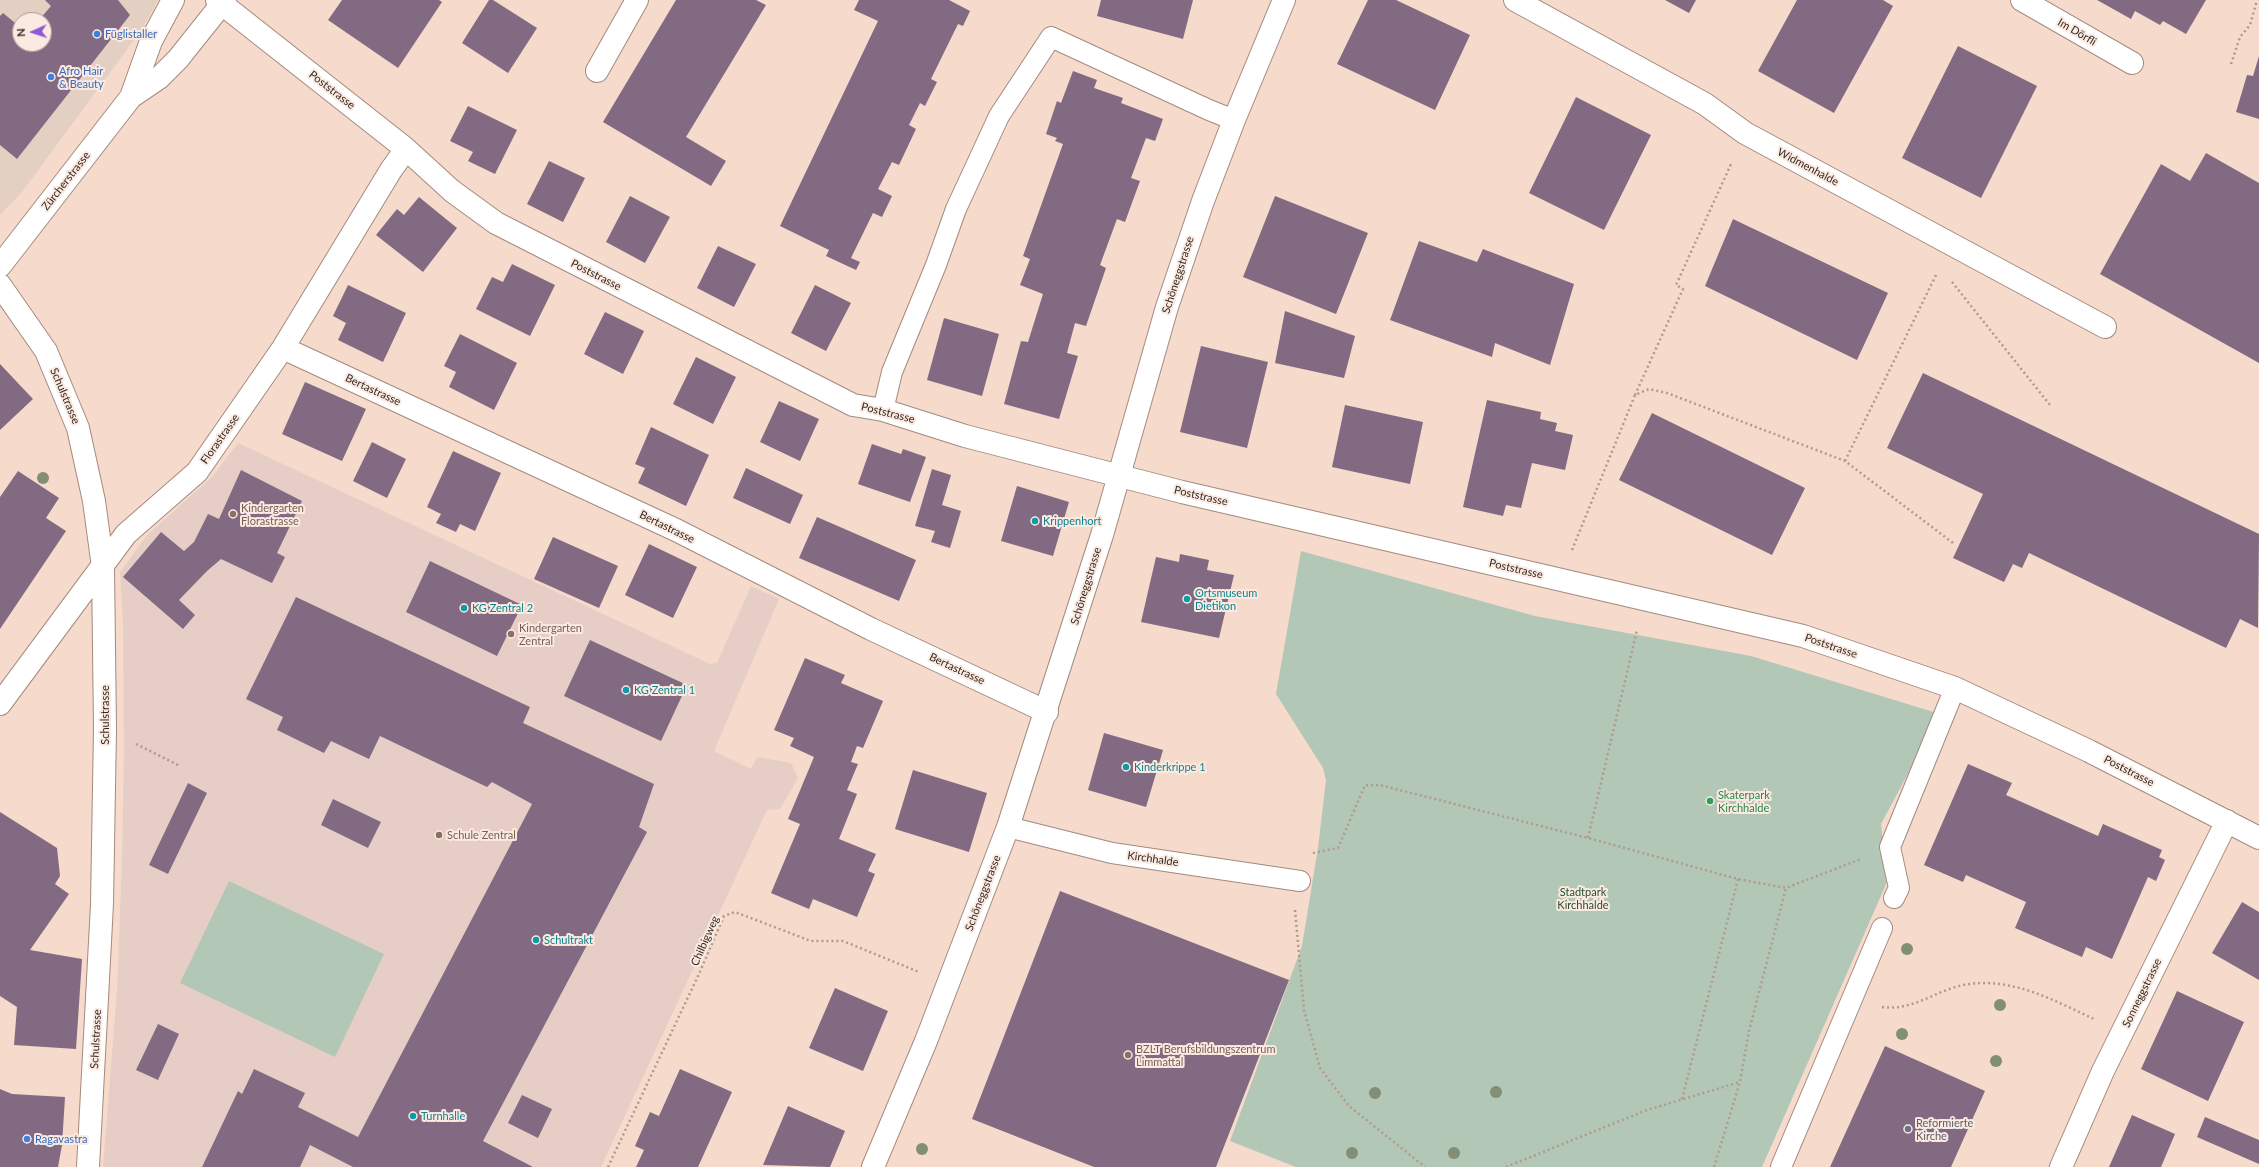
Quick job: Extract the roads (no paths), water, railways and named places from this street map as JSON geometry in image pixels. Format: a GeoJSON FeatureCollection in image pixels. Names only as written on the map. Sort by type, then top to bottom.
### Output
{"type":"FeatureCollection","features":[{"type":"Feature","properties":{"kind":"street","name":"Zürcherstrasse"},"geometry":{"type":"LineString","coordinates":[[131,97],[151,41],[172,0]]}},
{"type":"Feature","properties":{"kind":"street"},"geometry":{"type":"LineString","coordinates":[[597,71],[637,0]]}},
{"type":"Feature","properties":{"kind":"street","name":"Schöneggstrasse"},"geometry":{"type":"LineString","coordinates":[[873,1167],[948,984],[1008,827],[1046,712],[1120,476],[1167,307],[1203,201],[1234,120],[1284,0]]}},
{"type":"Feature","properties":{"kind":"street","name":"Widmenhalde"},"geometry":{"type":"LineString","coordinates":[[1515,0],[1705,104],[1745,133],[2105,327]]}},
{"type":"Feature","properties":{"kind":"street","name":"Im Dörfli"},"geometry":{"type":"LineString","coordinates":[[2022,0],[2132,63]]}},
{"type":"Feature","properties":{"kind":"street","name":"Zürcherstrasse"},"geometry":{"type":"LineString","coordinates":[[0,266],[131,97],[159,78],[178,59],[221,1]]}},
{"type":"Feature","properties":{"kind":"street","name":"Poststrasse"},"geometry":{"type":"LineString","coordinates":[[221,1],[406,149],[452,191],[496,223],[853,405],[883,410],[965,436],[1120,476],[1803,636],[1955,688],[2089,751],[2259,838]]}},
{"type":"Feature","properties":{"kind":"street","name":"Florastrasse"},"geometry":{"type":"LineString","coordinates":[[0,704],[126,534],[197,472],[283,348],[391,170],[406,149]]}},
{"type":"Feature","properties":{"kind":"street","name":"Schulstrasse"},"geometry":{"type":"LineString","coordinates":[[0,286],[46,351],[78,428],[94,501],[103,567],[105,729],[103,870],[96,1054],[88,1167]]}},
{"type":"Feature","properties":{"kind":"street","name":"Bertastrasse"},"geometry":{"type":"LineString","coordinates":[[283,348],[676,530],[871,629],[1046,712]]}},
{"type":"Feature","properties":{"kind":"street","name":"Sonneggstrasse"},"geometry":{"type":"LineString","coordinates":[[2061,1167],[2123,1032],[2227,821]]}},
{"type":"Feature","properties":{"kind":"lane"},"geometry":{"type":"LineString","coordinates":[[883,410],[892,372],[936,264],[956,209],[999,116],[1051,37],[1209,110],[1234,120]]}},
{"type":"Feature","properties":{"kind":"lane"},"geometry":{"type":"LineString","coordinates":[[1894,898],[1899,888],[1890,847],[1955,688]]}},
{"type":"Feature","properties":{"kind":"lane","name":"Kirchhalde"},"geometry":{"type":"LineString","coordinates":[[1008,827],[1112,853],[1300,881]]}},
{"type":"Feature","properties":{"kind":"lane"},"geometry":{"type":"LineString","coordinates":[[1781,1167],[1882,928]]}},
{"type":"Feature","properties":{"kind":"place","name":"Füglistaller"},"geometry":{"type":"Point","coordinates":[97,34]}},
{"type":"Feature","properties":{"kind":"place","name":"Afro Hair & Beauty"},"geometry":{"type":"Point","coordinates":[51,77]}},
{"type":"Feature","properties":{"kind":"place","name":"Kindergarten Florastrasse"},"geometry":{"type":"Point","coordinates":[233,514]}},
{"type":"Feature","properties":{"kind":"place","name":"Krippenhort"},"geometry":{"type":"Point","coordinates":[1035,521]}},
{"type":"Feature","properties":{"kind":"place","name":"Ortsmuseum Dietikon"},"geometry":{"type":"Point","coordinates":[1187,599]}},
{"type":"Feature","properties":{"kind":"place","name":"KG Zentral 2"},"geometry":{"type":"Point","coordinates":[464,608]}},
{"type":"Feature","properties":{"kind":"place","name":"Kindergarten Zentral"},"geometry":{"type":"Point","coordinates":[511,634]}},
{"type":"Feature","properties":{"kind":"place","name":"KG Zentral 1"},"geometry":{"type":"Point","coordinates":[626,690]}},
{"type":"Feature","properties":{"kind":"place","name":"Kinderkrippe 1"},"geometry":{"type":"Point","coordinates":[1126,767]}},
{"type":"Feature","properties":{"kind":"place","name":"Skaterpark Kirchhalde"},"geometry":{"type":"Point","coordinates":[1710,801]}},
{"type":"Feature","properties":{"kind":"place","name":"Schule Zentral"},"geometry":{"type":"Point","coordinates":[439,835]}},
{"type":"Feature","properties":{"kind":"place","name":"Schultrakt"},"geometry":{"type":"Point","coordinates":[536,940]}},
{"type":"Feature","properties":{"kind":"place","name":"BZLT Berufsbildungszentrum Limmattal"},"geometry":{"type":"Point","coordinates":[1128,1055]}},
{"type":"Feature","properties":{"kind":"place","name":"Turnhalle"},"geometry":{"type":"Point","coordinates":[413,1116]}},
{"type":"Feature","properties":{"kind":"place","name":"Reformierte Kirche"},"geometry":{"type":"Point","coordinates":[1908,1129]}},
{"type":"Feature","properties":{"kind":"place","name":"Ragavastra"},"geometry":{"type":"Point","coordinates":[27,1139]}},
{"type":"Feature","properties":{"kind":"park label","name":"Stadtpark Kirchhalde"},"geometry":{"type":"Point","coordinates":[1583,898]}}]}
